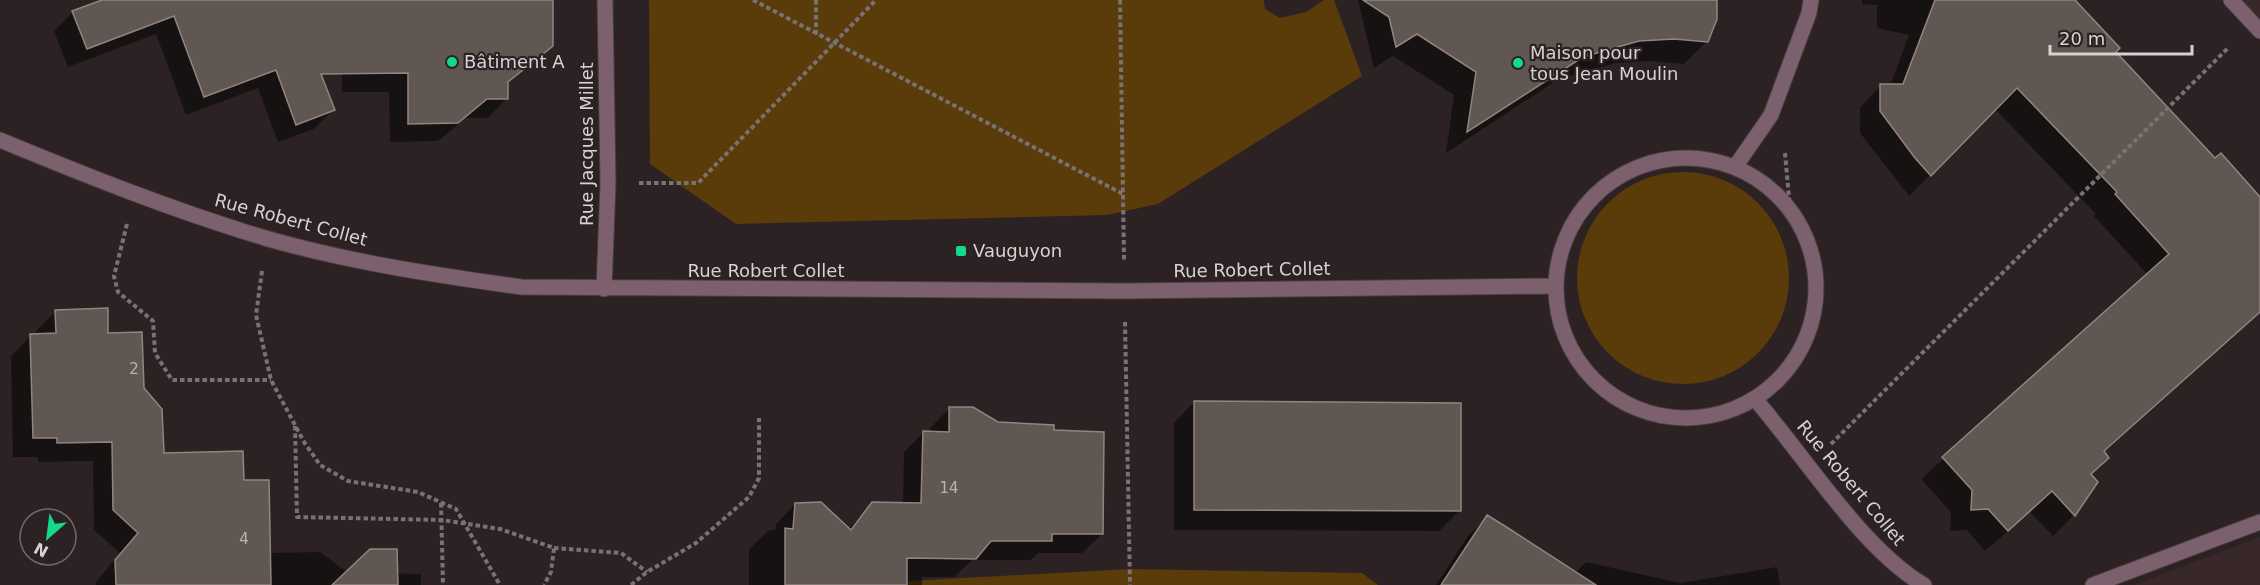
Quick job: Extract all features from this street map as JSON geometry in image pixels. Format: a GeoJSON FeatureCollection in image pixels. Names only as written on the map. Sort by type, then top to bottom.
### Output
{"type":"FeatureCollection","features":[{"type":"Feature","properties":{"kind":"street","name":"Rue Jacques Millet"},"geometry":{"type":"LineString","coordinates":[[604,289],[608,183],[605,0]]}},
{"type":"Feature","properties":{"kind":"street"},"geometry":{"type":"LineString","coordinates":[[1735,167],[1771,115],[1809,13],[1811,0]]}},
{"type":"Feature","properties":{"kind":"street"},"geometry":{"type":"LineString","coordinates":[[2231,0],[2257,27]]}},
{"type":"Feature","properties":{"kind":"street","name":"Rue Robert Collet"},"geometry":{"type":"LineString","coordinates":[[0,140],[135,194],[266,238],[352,259],[520,287],[1124,291],[1555,286]]}},
{"type":"Feature","properties":{"kind":"street"},"geometry":{"type":"LineString","coordinates":[[1690,158],[1735,167],[1761,181],[1790,209],[1808,242],[1817,279],[1816,307],[1805,342],[1791,366],[1755,399],[1738,408],[1707,417],[1661,416],[1616,398],[1583,368],[1568,343],[1558,312],[1555,286],[1560,256],[1575,220],[1596,193],[1623,174],[1655,161],[1690,158]]}},
{"type":"Feature","properties":{"kind":"street","name":"Rue Robert Collet"},"geometry":{"type":"LineString","coordinates":[[1755,399],[1863,531],[1906,575],[1924,585]]}},
{"type":"Feature","properties":{"kind":"street"},"geometry":{"type":"LineString","coordinates":[[2093,585],[2260,522]]}},
{"type":"Feature","properties":{"kind":"path"},"geometry":{"type":"LineString","coordinates":[[753,0],[1123,194]]}},
{"type":"Feature","properties":{"kind":"path"},"geometry":{"type":"LineString","coordinates":[[816,0],[816,35]]}},
{"type":"Feature","properties":{"kind":"path"},"geometry":{"type":"LineString","coordinates":[[608,183],[698,183],[876,0]]}},
{"type":"Feature","properties":{"kind":"path"},"geometry":{"type":"LineString","coordinates":[[1120,0],[1130,585]]}},
{"type":"Feature","properties":{"kind":"path"},"geometry":{"type":"LineString","coordinates":[[1810,466],[2257,27]]}},
{"type":"Feature","properties":{"kind":"path"},"geometry":{"type":"LineString","coordinates":[[135,194],[114,276],[118,292],[153,321],[155,353],[172,380],[271,380]]}},
{"type":"Feature","properties":{"kind":"path"},"geometry":{"type":"LineString","coordinates":[[266,238],[256,315],[271,380],[295,426],[320,465],[348,481],[418,492],[456,509],[500,585]]}},
{"type":"Feature","properties":{"kind":"path"},"geometry":{"type":"LineString","coordinates":[[632,585],[647,572],[696,543],[749,497],[759,478],[759,418]]}},
{"type":"Feature","properties":{"kind":"path"},"geometry":{"type":"LineString","coordinates":[[295,426],[297,517],[442,520],[464,525],[500,528],[554,548],[621,553],[647,572]]}},
{"type":"Feature","properties":{"kind":"path"},"geometry":{"type":"LineString","coordinates":[[441,503],[443,585]]}},
{"type":"Feature","properties":{"kind":"path"},"geometry":{"type":"LineString","coordinates":[[544,585],[551,572],[554,548]]}},
{"type":"Feature","properties":{"kind":"shaded area"},"geometry":{"type":"Polygon","coordinates":[[[649,0],[1264,0],[1265,9],[1280,18],[1306,12],[1324,0],[1334,0],[1362,76],[1158,204],[1107,215],[736,224],[650,164],[649,0]]]}},
{"type":"Feature","properties":{"kind":"shaded area"},"geometry":{"type":"Polygon","coordinates":[[[2241,0],[2260,0],[2260,20],[2258,18],[2241,0]]]}},
{"type":"Feature","properties":{"kind":"shaded area"},"geometry":{"type":"Polygon","coordinates":[[[1673,172],[1693,172],[1714,176],[1733,184],[1758,203],[1771,219],[1781,237],[1787,257],[1789,278],[1787,299],[1781,319],[1771,337],[1758,353],[1733,372],[1714,380],[1693,384],[1673,384],[1652,380],[1633,372],[1601,345],[1589,328],[1581,309],[1577,288],[1577,268],[1581,247],[1589,228],[1616,196],[1633,184],[1652,176],[1673,172]]]}},
{"type":"Feature","properties":{"kind":"shaded area"},"geometry":{"type":"Polygon","coordinates":[[[2260,537],[2260,585],[2134,585],[2260,537]]]}},
{"type":"Feature","properties":{"kind":"shaded area"},"geometry":{"type":"Polygon","coordinates":[[[1130,569],[1362,573],[1378,585],[907,585],[907,581],[1130,569]]]}},
{"type":"Feature","properties":{"kind":"building"},"geometry":{"type":"Polygon","coordinates":[[[102,0],[553,0],[553,46],[508,82],[508,99],[487,99],[458,123],[408,124],[408,73],[321,74],[335,110],[296,125],[276,70],[204,97],[174,16],[87,49],[72,11],[102,0]]]}},
{"type":"Feature","properties":{"kind":"building","name":"Maison pour tous Jean Moulin"},"geometry":{"type":"Polygon","coordinates":[[[1363,0],[1717,0],[1717,19],[1708,42],[1674,39],[1639,41],[1583,57],[1467,132],[1476,72],[1417,34],[1396,47],[1389,17],[1363,0]]]}},
{"type":"Feature","properties":{"kind":"building"},"geometry":{"type":"Polygon","coordinates":[[[1935,0],[2075,0],[2120,48],[2116,52],[2215,158],[2221,153],[2260,197],[2260,312],[2104,451],[2109,458],[2091,474],[2098,482],[2075,516],[2052,491],[2008,531],[1988,509],[1971,510],[1972,490],[1942,457],[2169,254],[2115,194],[2117,192],[2017,88],[1931,176],[1880,111],[1880,84],[1903,84],[1935,0]]]}},
{"type":"Feature","properties":{"kind":"building"},"geometry":{"type":"Polygon","coordinates":[[[108,308],[108,333],[142,332],[144,388],[162,409],[164,453],[243,451],[244,480],[269,480],[271,585],[116,585],[115,560],[138,533],[113,510],[112,442],[57,443],[57,438],[33,438],[30,334],[56,333],[55,310],[108,308]]]}},
{"type":"Feature","properties":{"kind":"building"},"geometry":{"type":"Polygon","coordinates":[[[1194,401],[1461,403],[1461,511],[1194,510],[1194,401]]]}},
{"type":"Feature","properties":{"kind":"building"},"geometry":{"type":"Polygon","coordinates":[[[949,407],[973,407],[998,422],[1054,425],[1054,430],[1104,432],[1103,534],[1052,534],[1052,541],[991,541],[976,559],[907,558],[907,585],[785,585],[785,528],[793,529],[795,503],[821,502],[851,530],[872,502],[921,503],[923,431],[949,432],[949,407]]]}},
{"type":"Feature","properties":{"kind":"building"},"geometry":{"type":"Polygon","coordinates":[[[1487,515],[1508,528],[1596,585],[1441,585],[1487,515]]]}},
{"type":"Feature","properties":{"kind":"building"},"geometry":{"type":"Polygon","coordinates":[[[370,549],[397,549],[398,585],[332,585],[370,549]]]}},
{"type":"Feature","properties":{"kind":"place","name":"Bâtiment A"},"geometry":{"type":"Point","coordinates":[452,62]}},
{"type":"Feature","properties":{"kind":"place","name":"Maison pour tous Jean Moulin"},"geometry":{"type":"Point","coordinates":[1518,63]}},
{"type":"Feature","properties":{"kind":"place","name":"Vauguyon"},"geometry":{"type":"Point","coordinates":[961,251]}}]}
